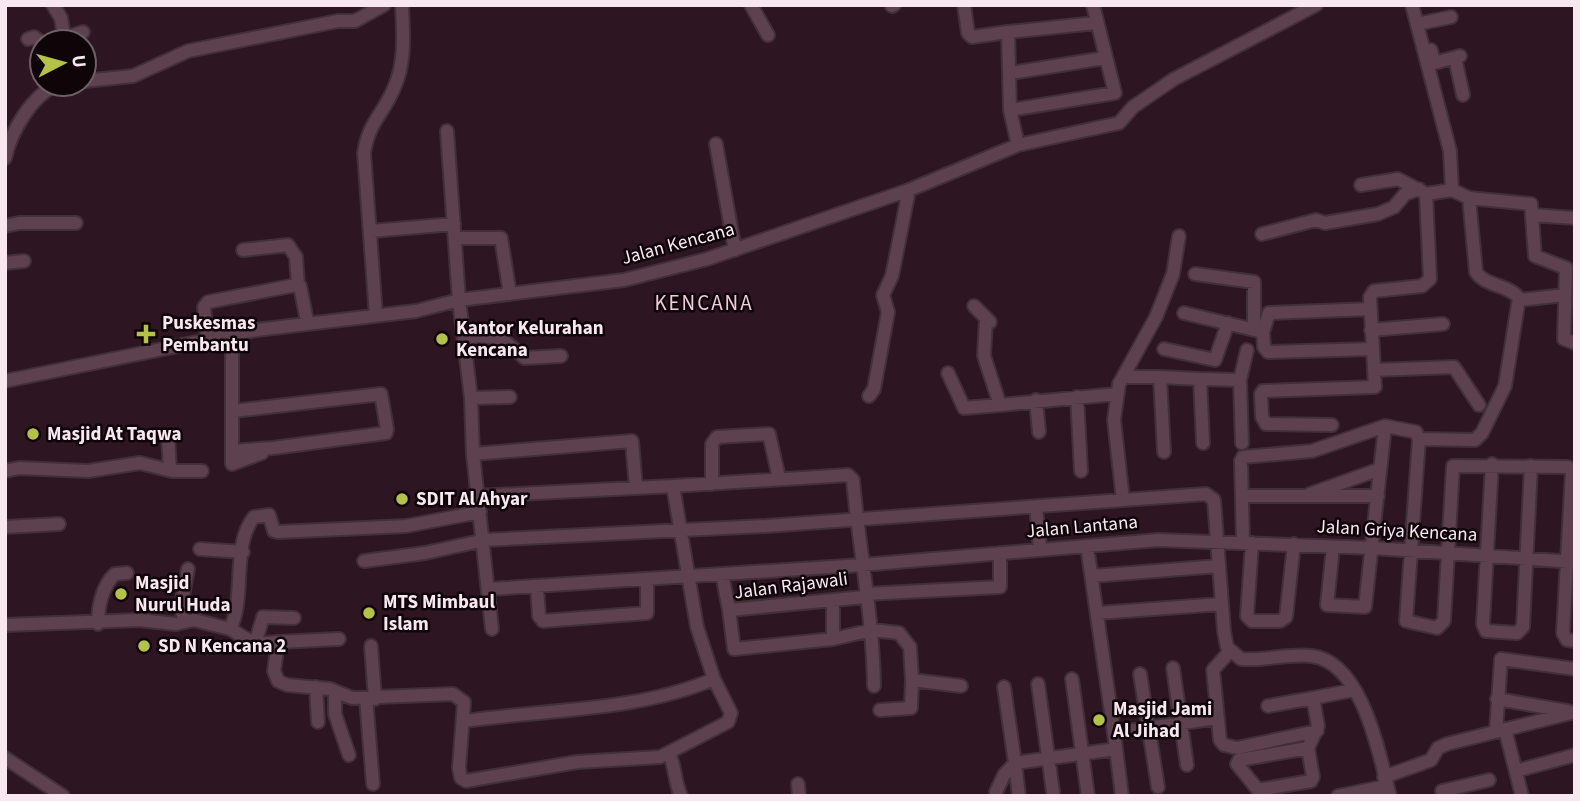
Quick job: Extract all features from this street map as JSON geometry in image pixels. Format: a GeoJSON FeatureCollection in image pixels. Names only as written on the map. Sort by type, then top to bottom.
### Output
{"type":"FeatureCollection","features":[{"type":"Feature","properties":{"kind":"street"},"geometry":{"type":"LineString","coordinates":[[52,5],[61,18],[60,28]]}},
{"type":"Feature","properties":{"kind":"street"},"geometry":{"type":"LineString","coordinates":[[98,79],[133,76],[201,48],[338,20],[355,21],[384,5]]}},
{"type":"Feature","properties":{"kind":"street"},"geometry":{"type":"LineString","coordinates":[[376,316],[371,232],[363,169],[364,153],[369,128],[398,79],[403,52],[402,5]]}},
{"type":"Feature","properties":{"kind":"street"},"geometry":{"type":"LineString","coordinates":[[751,5],[768,35]]}},
{"type":"Feature","properties":{"kind":"street"},"geometry":{"type":"LineString","coordinates":[[964,5],[968,33],[972,37],[1096,23]]}},
{"type":"Feature","properties":{"kind":"street"},"geometry":{"type":"LineString","coordinates":[[1010,110],[1115,93],[1093,5]]}},
{"type":"Feature","properties":{"kind":"street","name":"Jalan Kencana"},"geometry":{"type":"LineString","coordinates":[[5,381],[307,321],[416,311],[459,300],[624,280],[735,250],[909,190],[1018,145],[1119,123],[1133,107],[1174,79],[1316,5]]}},
{"type":"Feature","properties":{"kind":"street"},"geometry":{"type":"LineString","coordinates":[[1412,5],[1434,63],[1458,57],[1463,95]]}},
{"type":"Feature","properties":{"kind":"street"},"geometry":{"type":"LineString","coordinates":[[1421,23],[1451,16]]}},
{"type":"Feature","properties":{"kind":"street"},"geometry":{"type":"LineString","coordinates":[[1421,23],[1450,152],[1452,190]]}},
{"type":"Feature","properties":{"kind":"street"},"geometry":{"type":"LineString","coordinates":[[1007,32],[1010,110],[1018,145]]}},
{"type":"Feature","properties":{"kind":"street"},"geometry":{"type":"LineString","coordinates":[[1010,73],[1105,58]]}},
{"type":"Feature","properties":{"kind":"street"},"geometry":{"type":"LineString","coordinates":[[5,158],[8,146],[28,111],[40,98]]}},
{"type":"Feature","properties":{"kind":"street"},"geometry":{"type":"LineString","coordinates":[[447,131],[459,300],[465,338],[473,454],[485,540],[492,629]]}},
{"type":"Feature","properties":{"kind":"street"},"geometry":{"type":"LineString","coordinates":[[716,144],[735,250]]}},
{"type":"Feature","properties":{"kind":"street"},"geometry":{"type":"LineString","coordinates":[[1361,185],[1398,179],[1426,191]]}},
{"type":"Feature","properties":{"kind":"street"},"geometry":{"type":"LineString","coordinates":[[869,396],[874,389],[887,312],[884,295],[892,276],[909,190]]}},
{"type":"Feature","properties":{"kind":"street"},"geometry":{"type":"LineString","coordinates":[[1262,234],[1315,220],[1325,223],[1378,214],[1394,207],[1405,194],[1426,191],[1452,190],[1469,198],[1530,204],[1535,256],[1565,267],[1564,339],[1575,343]]}},
{"type":"Feature","properties":{"kind":"street"},"geometry":{"type":"LineString","coordinates":[[1332,425],[1266,424],[1262,417],[1261,394],[1263,391],[1375,387],[1370,309],[1372,292],[1422,286],[1430,279],[1426,191]]}},
{"type":"Feature","properties":{"kind":"street"},"geometry":{"type":"LineString","coordinates":[[1419,439],[1470,442],[1482,433],[1505,386],[1519,300],[1514,292],[1484,281],[1476,272],[1469,198]]}},
{"type":"Feature","properties":{"kind":"street"},"geometry":{"type":"LineString","coordinates":[[1532,215],[1575,218]]}},
{"type":"Feature","properties":{"kind":"street"},"geometry":{"type":"LineString","coordinates":[[5,226],[19,223],[76,223]]}},
{"type":"Feature","properties":{"kind":"street"},"geometry":{"type":"LineString","coordinates":[[371,232],[454,224]]}},
{"type":"Feature","properties":{"kind":"street","name":"Jalan Lantana"},"geometry":{"type":"LineString","coordinates":[[1123,500],[1115,430],[1117,394],[1123,377],[1156,317],[1173,274],[1179,236]]}},
{"type":"Feature","properties":{"kind":"street"},"geometry":{"type":"LineString","coordinates":[[456,239],[501,238],[510,294]]}},
{"type":"Feature","properties":{"kind":"street"},"geometry":{"type":"LineString","coordinates":[[243,250],[288,245],[296,257],[298,285],[307,321]]}},
{"type":"Feature","properties":{"kind":"street"},"geometry":{"type":"LineString","coordinates":[[5,262],[24,261]]}},
{"type":"Feature","properties":{"kind":"street"},"geometry":{"type":"LineString","coordinates":[[1195,274],[1254,282],[1259,331],[1268,352],[1373,349]]}},
{"type":"Feature","properties":{"kind":"street"},"geometry":{"type":"LineString","coordinates":[[206,339],[204,307],[208,302],[298,285]]}},
{"type":"Feature","properties":{"kind":"street"},"geometry":{"type":"LineString","coordinates":[[1519,300],[1565,295]]}},
{"type":"Feature","properties":{"kind":"street"},"geometry":{"type":"LineString","coordinates":[[974,306],[990,321],[984,356],[1000,405]]}},
{"type":"Feature","properties":{"kind":"street"},"geometry":{"type":"LineString","coordinates":[[1259,331],[1271,312],[1370,309]]}},
{"type":"Feature","properties":{"kind":"street"},"geometry":{"type":"LineString","coordinates":[[1184,313],[1259,331]]}},
{"type":"Feature","properties":{"kind":"street"},"geometry":{"type":"LineString","coordinates":[[1164,349],[1215,360],[1228,324]]}},
{"type":"Feature","properties":{"kind":"street"},"geometry":{"type":"LineString","coordinates":[[1371,330],[1443,324]]}},
{"type":"Feature","properties":{"kind":"street"},"geometry":{"type":"LineString","coordinates":[[232,334],[232,464],[273,449],[386,433],[383,396],[233,411]]}},
{"type":"Feature","properties":{"kind":"street"},"geometry":{"type":"LineString","coordinates":[[465,338],[481,336],[502,339],[525,358],[561,356]]}},
{"type":"Feature","properties":{"kind":"street"},"geometry":{"type":"LineString","coordinates":[[1242,443],[1240,380],[1247,350]]}},
{"type":"Feature","properties":{"kind":"street"},"geometry":{"type":"LineString","coordinates":[[1374,370],[1454,367],[1479,405]]}},
{"type":"Feature","properties":{"kind":"street"},"geometry":{"type":"LineString","coordinates":[[948,373],[964,408],[1117,394]]}},
{"type":"Feature","properties":{"kind":"street"},"geometry":{"type":"LineString","coordinates":[[1123,377],[1240,380]]}},
{"type":"Feature","properties":{"kind":"street"},"geometry":{"type":"LineString","coordinates":[[1160,377],[1164,452]]}},
{"type":"Feature","properties":{"kind":"street"},"geometry":{"type":"LineString","coordinates":[[1200,379],[1203,443]]}},
{"type":"Feature","properties":{"kind":"street"},"geometry":{"type":"LineString","coordinates":[[471,398],[510,397]]}},
{"type":"Feature","properties":{"kind":"street"},"geometry":{"type":"LineString","coordinates":[[1077,397],[1081,471]]}},
{"type":"Feature","properties":{"kind":"street"},"geometry":{"type":"LineString","coordinates":[[1036,400],[1039,432]]}},
{"type":"Feature","properties":{"kind":"street"},"geometry":{"type":"LineString","coordinates":[[1333,547],[1327,605],[1365,607],[1385,426]]}},
{"type":"Feature","properties":{"kind":"street"},"geometry":{"type":"LineString","coordinates":[[1294,544],[1286,617],[1280,621],[1252,621],[1247,616],[1247,542],[1241,459],[1248,456],[1312,451],[1385,426],[1416,432],[1419,439],[1406,621],[1437,628],[1443,624],[1450,554],[1452,467],[1492,464],[1571,470],[1572,562],[1563,633],[1567,640],[1575,641]]}},
{"type":"Feature","properties":{"kind":"street"},"geometry":{"type":"LineString","coordinates":[[712,484],[712,444],[717,437],[769,433],[779,478]]}},
{"type":"Feature","properties":{"kind":"street"},"geometry":{"type":"LineString","coordinates":[[168,437],[170,470]]}},
{"type":"Feature","properties":{"kind":"street"},"geometry":{"type":"LineString","coordinates":[[473,454],[632,441],[636,488]]}},
{"type":"Feature","properties":{"kind":"street"},"geometry":{"type":"LineString","coordinates":[[5,471],[19,468],[88,471],[140,463],[170,470],[202,471]]}},
{"type":"Feature","properties":{"kind":"street"},"geometry":{"type":"LineString","coordinates":[[1492,464],[1484,627],[1486,631],[1517,633],[1523,629],[1531,466]]}},
{"type":"Feature","properties":{"kind":"street"},"geometry":{"type":"LineString","coordinates":[[1300,498],[1380,468]]}},
{"type":"Feature","properties":{"kind":"street"},"geometry":{"type":"LineString","coordinates":[[478,496],[848,475],[853,480],[865,595],[872,630],[874,686]]}},
{"type":"Feature","properties":{"kind":"street"},"geometry":{"type":"LineString","coordinates":[[278,642],[274,671],[278,681],[316,687],[343,696],[371,699],[453,694],[464,702],[459,768],[461,778],[466,781],[577,762],[650,760],[669,753],[730,720],[731,713],[714,678],[696,627],[673,486]]}},
{"type":"Feature","properties":{"kind":"street","name":"Jalan Lantana"},"geometry":{"type":"LineString","coordinates":[[364,562],[485,540],[1210,495],[1214,500],[1217,540],[1158,540],[862,565],[489,589]]}},
{"type":"Feature","properties":{"kind":"street"},"geometry":{"type":"LineString","coordinates":[[1242,496],[1378,496]]}},
{"type":"Feature","properties":{"kind":"street"},"geometry":{"type":"LineString","coordinates":[[1036,507],[1040,550]]}},
{"type":"Feature","properties":{"kind":"street"},"geometry":{"type":"LineString","coordinates":[[230,629],[236,618],[243,552],[251,519],[261,514],[271,517],[274,531],[278,532],[406,526],[481,512]]}},
{"type":"Feature","properties":{"kind":"street"},"geometry":{"type":"LineString","coordinates":[[5,527],[59,524]]}},
{"type":"Feature","properties":{"kind":"street"},"geometry":{"type":"LineString","coordinates":[[1217,540],[1221,604],[1230,651],[1237,658],[1246,660],[1304,655],[1324,658],[1341,669],[1354,690],[1387,786]]}},
{"type":"Feature","properties":{"kind":"street","name":"Jalan Griya Kencana"},"geometry":{"type":"LineString","coordinates":[[1217,540],[1572,562]]}},
{"type":"Feature","properties":{"kind":"street"},"geometry":{"type":"LineString","coordinates":[[1087,546],[1122,796]]}},
{"type":"Feature","properties":{"kind":"street"},"geometry":{"type":"LineString","coordinates":[[200,549],[243,552]]}},
{"type":"Feature","properties":{"kind":"street","name":"Jalan Rajawali"},"geometry":{"type":"LineString","coordinates":[[872,630],[833,639],[734,649],[729,610],[865,595],[1000,587],[1000,553]]}},
{"type":"Feature","properties":{"kind":"street"},"geometry":{"type":"LineString","coordinates":[[1092,576],[1219,566]]}},
{"type":"Feature","properties":{"kind":"street"},"geometry":{"type":"LineString","coordinates":[[184,622],[181,606],[188,569]]}},
{"type":"Feature","properties":{"kind":"street"},"geometry":{"type":"LineString","coordinates":[[99,624],[99,604],[109,580],[115,574],[127,573]]}},
{"type":"Feature","properties":{"kind":"street"},"geometry":{"type":"LineString","coordinates":[[722,574],[729,610]]}},
{"type":"Feature","properties":{"kind":"street"},"geometry":{"type":"LineString","coordinates":[[537,587],[541,621],[619,616],[649,612],[647,579]]}},
{"type":"Feature","properties":{"kind":"street"},"geometry":{"type":"LineString","coordinates":[[833,600],[833,639]]}},
{"type":"Feature","properties":{"kind":"street"},"geometry":{"type":"LineString","coordinates":[[1098,613],[1221,604]]}},
{"type":"Feature","properties":{"kind":"street"},"geometry":{"type":"LineString","coordinates":[[255,644],[263,617],[295,618]]}},
{"type":"Feature","properties":{"kind":"street"},"geometry":{"type":"LineString","coordinates":[[5,625],[99,624],[139,620],[170,624],[200,621],[230,629],[255,644],[339,639]]}},
{"type":"Feature","properties":{"kind":"street"},"geometry":{"type":"LineString","coordinates":[[872,630],[905,637],[911,651],[911,708],[880,710]]}},
{"type":"Feature","properties":{"kind":"street"},"geometry":{"type":"LineString","coordinates":[[371,646],[373,783]]}},
{"type":"Feature","properties":{"kind":"street"},"geometry":{"type":"LineString","coordinates":[[1230,651],[1213,670],[1222,743],[1233,748],[1317,731]]}},
{"type":"Feature","properties":{"kind":"street"},"geometry":{"type":"LineString","coordinates":[[1522,796],[1516,771],[1500,730],[1497,699],[1501,659],[1575,669]]}},
{"type":"Feature","properties":{"kind":"street"},"geometry":{"type":"LineString","coordinates":[[1173,668],[1187,765]]}},
{"type":"Feature","properties":{"kind":"street"},"geometry":{"type":"LineString","coordinates":[[1140,674],[1158,787]]}},
{"type":"Feature","properties":{"kind":"street"},"geometry":{"type":"LineString","coordinates":[[464,721],[649,700],[679,693],[714,678]]}},
{"type":"Feature","properties":{"kind":"street"},"geometry":{"type":"LineString","coordinates":[[1072,679],[1088,796]]}},
{"type":"Feature","properties":{"kind":"street"},"geometry":{"type":"LineString","coordinates":[[912,680],[961,686]]}},
{"type":"Feature","properties":{"kind":"street"},"geometry":{"type":"LineString","coordinates":[[1038,684],[1053,792]]}},
{"type":"Feature","properties":{"kind":"street"},"geometry":{"type":"LineString","coordinates":[[316,687],[318,722]]}},
{"type":"Feature","properties":{"kind":"street"},"geometry":{"type":"LineString","coordinates":[[1004,687],[1019,796]]}},
{"type":"Feature","properties":{"kind":"street"},"geometry":{"type":"LineString","coordinates":[[1268,705],[1354,690]]}},
{"type":"Feature","properties":{"kind":"street"},"geometry":{"type":"LineString","coordinates":[[335,692],[335,714],[349,755]]}},
{"type":"Feature","properties":{"kind":"street"},"geometry":{"type":"LineString","coordinates":[[1308,748],[1239,760],[1237,763],[1258,790],[1311,781],[1308,748],[1317,731],[1312,698]]}},
{"type":"Feature","properties":{"kind":"street"},"geometry":{"type":"LineString","coordinates":[[1497,699],[1574,712]]}},
{"type":"Feature","properties":{"kind":"street"},"geometry":{"type":"LineString","coordinates":[[1338,796],[1387,786],[1432,760],[1441,746],[1574,712]]}},
{"type":"Feature","properties":{"kind":"street"},"geometry":{"type":"LineString","coordinates":[[1114,733],[1217,718]]}},
{"type":"Feature","properties":{"kind":"street"},"geometry":{"type":"LineString","coordinates":[[996,792],[1004,775],[1015,763],[1116,749]]}},
{"type":"Feature","properties":{"kind":"street"},"geometry":{"type":"LineString","coordinates":[[669,753],[674,767],[674,782],[681,796]]}},
{"type":"Feature","properties":{"kind":"street"},"geometry":{"type":"LineString","coordinates":[[1516,771],[1575,755]]}},
{"type":"Feature","properties":{"kind":"street"},"geometry":{"type":"LineString","coordinates":[[5,758],[63,796]]}},
{"type":"Feature","properties":{"kind":"street"},"geometry":{"type":"LineString","coordinates":[[1442,791],[1482,786]]}},
{"type":"Feature","properties":{"kind":"place","name":"Puskesmas Pembantu"},"geometry":{"type":"Point","coordinates":[146,334]}},
{"type":"Feature","properties":{"kind":"place","name":"Kantor Kelurahan Kencana"},"geometry":{"type":"Point","coordinates":[442,339]}},
{"type":"Feature","properties":{"kind":"place","name":"Masjid At Taqwa"},"geometry":{"type":"Point","coordinates":[33,434]}},
{"type":"Feature","properties":{"kind":"place","name":"SDIT Al Ahyar"},"geometry":{"type":"Point","coordinates":[402,499]}},
{"type":"Feature","properties":{"kind":"place","name":"Masjid Nurul Huda"},"geometry":{"type":"Point","coordinates":[121,594]}},
{"type":"Feature","properties":{"kind":"place","name":"MTS Mimbaul Islam"},"geometry":{"type":"Point","coordinates":[369,613]}},
{"type":"Feature","properties":{"kind":"place","name":"SD N Kencana 2"},"geometry":{"type":"Point","coordinates":[144,646]}},
{"type":"Feature","properties":{"kind":"place","name":"Masjid Jami Al Jihad"},"geometry":{"type":"Point","coordinates":[1099,720]}},
{"type":"Feature","properties":{"kind":"district","name":"KENCANA"},"geometry":{"type":"Point","coordinates":[704,303]}}]}
